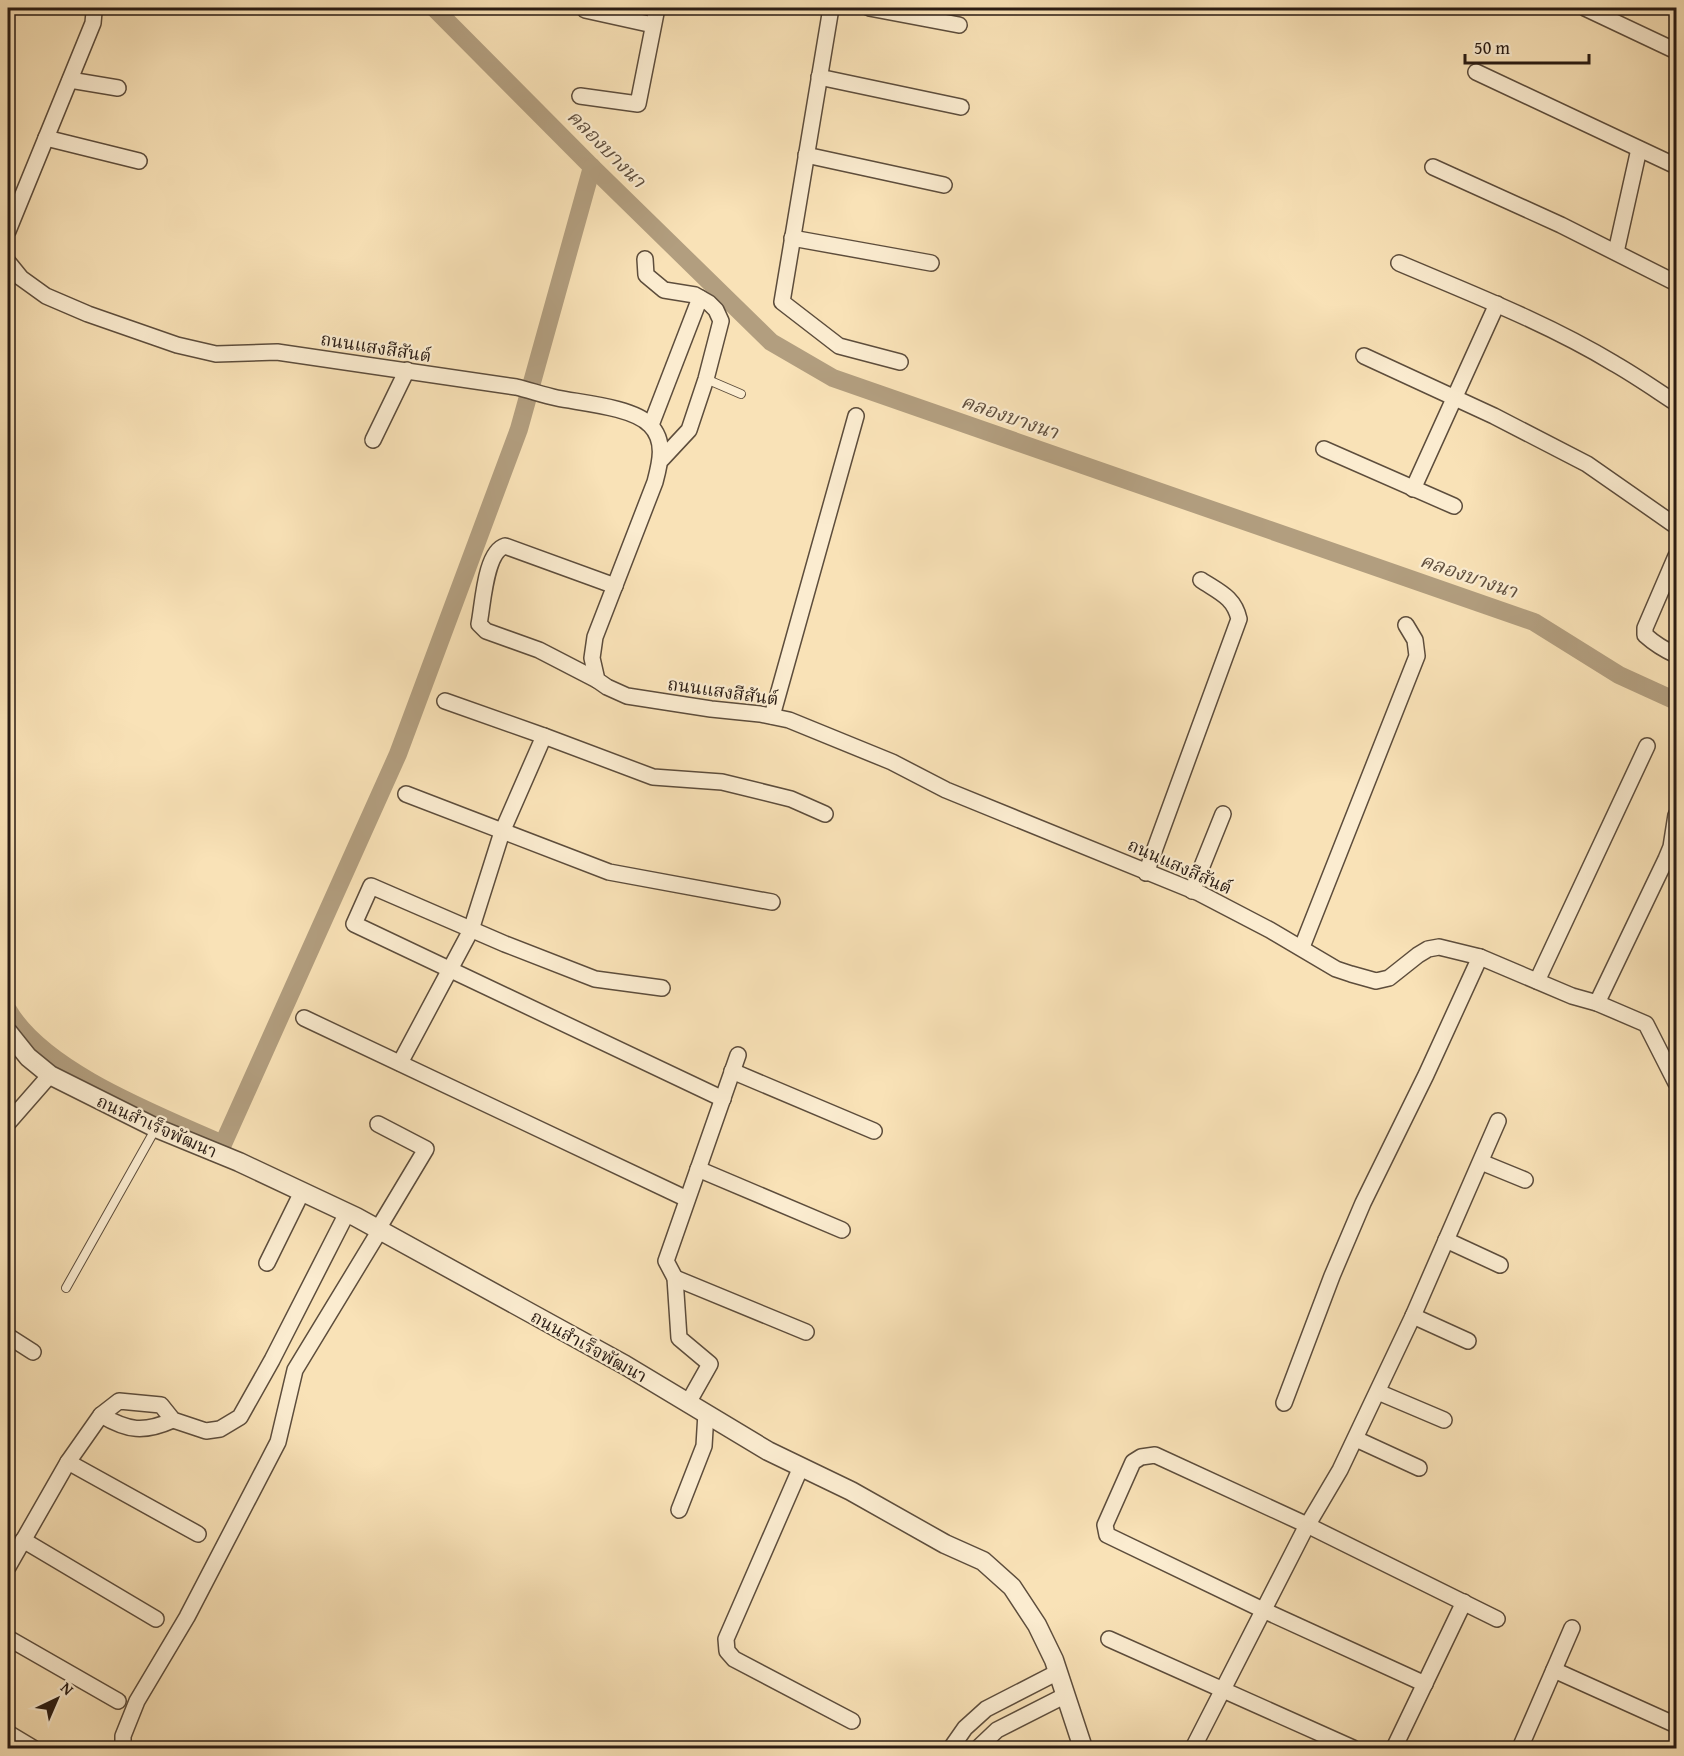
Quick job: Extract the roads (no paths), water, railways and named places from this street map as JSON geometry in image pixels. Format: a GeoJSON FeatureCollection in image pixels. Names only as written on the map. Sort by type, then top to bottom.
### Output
{"type":"FeatureCollection","features":[{"type":"Feature","properties":{"kind":"street"},"geometry":{"type":"LineString","coordinates":[[8,231],[93,23],[94,12],[91,8]]}},
{"type":"Feature","properties":{"kind":"street"},"geometry":{"type":"LineString","coordinates":[[580,96],[638,104],[657,8]]}},
{"type":"Feature","properties":{"kind":"street"},"geometry":{"type":"LineString","coordinates":[[831,8],[782,302],[839,346],[900,362]]}},
{"type":"Feature","properties":{"kind":"street"},"geometry":{"type":"LineString","coordinates":[[869,8],[958,25]]}},
{"type":"Feature","properties":{"kind":"street"},"geometry":{"type":"LineString","coordinates":[[1585,8],[1676,49]]}},
{"type":"Feature","properties":{"kind":"street"},"geometry":{"type":"LineString","coordinates":[[585,10],[653,25]]}},
{"type":"Feature","properties":{"kind":"street"},"geometry":{"type":"LineString","coordinates":[[1476,72],[1677,166]]}},
{"type":"Feature","properties":{"kind":"street"},"geometry":{"type":"LineString","coordinates":[[819,77],[961,106]]}},
{"type":"Feature","properties":{"kind":"street"},"geometry":{"type":"LineString","coordinates":[[70,80],[118,88]]}},
{"type":"Feature","properties":{"kind":"street"},"geometry":{"type":"LineString","coordinates":[[46,138],[139,161]]}},
{"type":"Feature","properties":{"kind":"street"},"geometry":{"type":"LineString","coordinates":[[1616,252],[1639,149]]}},
{"type":"Feature","properties":{"kind":"street"},"geometry":{"type":"LineString","coordinates":[[806,155],[944,184]]}},
{"type":"Feature","properties":{"kind":"street"},"geometry":{"type":"LineString","coordinates":[[1433,167],[1616,252],[1677,283]]}},
{"type":"Feature","properties":{"kind":"street"},"geometry":{"type":"LineString","coordinates":[[792,238],[931,263]]}},
{"type":"Feature","properties":{"kind":"street"},"geometry":{"type":"LineString","coordinates":[[597,680],[592,658],[594,637],[662,459],[689,430],[706,379],[721,321],[717,310],[700,298],[664,290],[646,275],[645,259]]}},
{"type":"Feature","properties":{"kind":"street","name":"ถนนแสงสีสันต์"},"geometry":{"type":"LineString","coordinates":[[8,262],[21,278],[46,296],[88,314],[177,345],[216,354],[277,352],[516,387],[554,398],[611,407],[640,418],[651,425]]}},
{"type":"Feature","properties":{"kind":"street"},"geometry":{"type":"LineString","coordinates":[[1399,263],[1497,304],[1614,363],[1677,403]]}},
{"type":"Feature","properties":{"kind":"street"},"geometry":{"type":"LineString","coordinates":[[662,459],[659,442],[651,425],[700,298]]}},
{"type":"Feature","properties":{"kind":"street"},"geometry":{"type":"LineString","coordinates":[[1413,489],[1497,304]]}},
{"type":"Feature","properties":{"kind":"street"},"geometry":{"type":"LineString","coordinates":[[1364,356],[1502,420],[1587,464],[1677,526]]}},
{"type":"Feature","properties":{"kind":"street"},"geometry":{"type":"LineString","coordinates":[[373,440],[407,370]]}},
{"type":"Feature","properties":{"kind":"street"},"geometry":{"type":"LineString","coordinates":[[772,716],[856,416]]}},
{"type":"Feature","properties":{"kind":"street"},"geometry":{"type":"LineString","coordinates":[[1324,449],[1454,506]]}},
{"type":"Feature","properties":{"kind":"street","name":"ถนนแสงสีสันต์"},"geometry":{"type":"LineString","coordinates":[[615,586],[505,546],[495,552],[490,561],[479,624],[486,631],[539,651],[607,687],[636,698],[772,716],[789,720],[862,749],[946,790],[1192,891],[1302,947],[1336,969],[1377,981],[1389,978],[1410,960],[1428,949],[1439,947],[1480,957],[1646,1024],[1677,1083]]}},
{"type":"Feature","properties":{"kind":"street"},"geometry":{"type":"LineString","coordinates":[[1677,556],[1645,628],[1645,635],[1661,648],[1677,655]]}},
{"type":"Feature","properties":{"kind":"street"},"geometry":{"type":"LineString","coordinates":[[1146,873],[1239,619],[1236,607],[1230,599],[1201,580]]}},
{"type":"Feature","properties":{"kind":"street"},"geometry":{"type":"LineString","coordinates":[[1302,947],[1417,656],[1415,640],[1406,625]]}},
{"type":"Feature","properties":{"kind":"street"},"geometry":{"type":"LineString","coordinates":[[446,701],[653,777],[722,782],[791,799],[825,814]]}},
{"type":"Feature","properties":{"kind":"street"},"geometry":{"type":"LineString","coordinates":[[400,1063],[471,930],[502,832],[544,736]]}},
{"type":"Feature","properties":{"kind":"street"},"geometry":{"type":"LineString","coordinates":[[1537,981],[1647,746]]}},
{"type":"Feature","properties":{"kind":"street"},"geometry":{"type":"LineString","coordinates":[[406,794],[609,872],[772,902]]}},
{"type":"Feature","properties":{"kind":"street"},"geometry":{"type":"LineString","coordinates":[[1192,891],[1223,814]]}},
{"type":"Feature","properties":{"kind":"street"},"geometry":{"type":"LineString","coordinates":[[1597,1003],[1671,848],[1676,814]]}},
{"type":"Feature","properties":{"kind":"street"},"geometry":{"type":"LineString","coordinates":[[662,988],[595,979],[471,930],[371,886],[354,924],[723,1099]]}},
{"type":"Feature","properties":{"kind":"street"},"geometry":{"type":"LineString","coordinates":[[1284,1402],[1332,1276],[1364,1203],[1480,957]]}},
{"type":"Feature","properties":{"kind":"street"},"geometry":{"type":"LineString","coordinates":[[304,1018],[687,1199]]}},
{"type":"Feature","properties":{"kind":"street","name":"ถนนสำเร็จพัฒนา"},"geometry":{"type":"LineString","coordinates":[[8,1032],[28,1057],[50,1076],[156,1128],[239,1162],[347,1213],[625,1365],[768,1451],[851,1491],[945,1544],[983,1561],[1012,1587],[1037,1624],[1058,1672],[1083,1749]]}},
{"type":"Feature","properties":{"kind":"street"},"geometry":{"type":"LineString","coordinates":[[688,1403],[710,1364],[679,1338],[675,1278],[666,1261],[738,1055]]}},
{"type":"Feature","properties":{"kind":"street"},"geometry":{"type":"LineString","coordinates":[[732,1071],[874,1131]]}},
{"type":"Feature","properties":{"kind":"street"},"geometry":{"type":"LineString","coordinates":[[8,1123],[50,1076]]}},
{"type":"Feature","properties":{"kind":"street"},"geometry":{"type":"LineString","coordinates":[[1193,1749],[1263,1610],[1356,1439],[1413,1316],[1498,1121]]}},
{"type":"Feature","properties":{"kind":"street"},"geometry":{"type":"LineString","coordinates":[[123,1749],[123,1736],[137,1701],[187,1617],[278,1442],[296,1370],[426,1149],[378,1124]]}},
{"type":"Feature","properties":{"kind":"street"},"geometry":{"type":"LineString","coordinates":[[1481,1162],[1525,1180]]}},
{"type":"Feature","properties":{"kind":"street"},"geometry":{"type":"LineString","coordinates":[[698,1169],[842,1230]]}},
{"type":"Feature","properties":{"kind":"street"},"geometry":{"type":"LineString","coordinates":[[267,1263],[302,1192]]}},
{"type":"Feature","properties":{"kind":"street"},"geometry":{"type":"LineString","coordinates":[[8,1567],[68,1462],[101,1415],[119,1401],[160,1405],[173,1420],[206,1431],[220,1429],[240,1416],[272,1360],[347,1213]]}},
{"type":"Feature","properties":{"kind":"street"},"geometry":{"type":"LineString","coordinates":[[1446,1240],[1500,1265]]}},
{"type":"Feature","properties":{"kind":"street"},"geometry":{"type":"LineString","coordinates":[[675,1278],[806,1332]]}},
{"type":"Feature","properties":{"kind":"street"},"geometry":{"type":"LineString","coordinates":[[1413,1316],[1468,1341]]}},
{"type":"Feature","properties":{"kind":"street"},"geometry":{"type":"LineString","coordinates":[[8,1336],[33,1352]]}},
{"type":"Feature","properties":{"kind":"street"},"geometry":{"type":"LineString","coordinates":[[1378,1392],[1444,1420]]}},
{"type":"Feature","properties":{"kind":"street"},"geometry":{"type":"LineString","coordinates":[[679,1510],[704,1446],[706,1413]]}},
{"type":"Feature","properties":{"kind":"street"},"geometry":{"type":"LineString","coordinates":[[101,1415],[120,1427],[155,1429],[173,1420]]}},
{"type":"Feature","properties":{"kind":"street"},"geometry":{"type":"LineString","coordinates":[[1356,1439],[1419,1468]]}},
{"type":"Feature","properties":{"kind":"street"},"geometry":{"type":"LineString","coordinates":[[1425,1684],[1263,1610],[1107,1534],[1105,1525],[1133,1462],[1141,1457],[1155,1455],[1308,1525],[1497,1619]]}},
{"type":"Feature","properties":{"kind":"street"},"geometry":{"type":"LineString","coordinates":[[68,1462],[198,1534]]}},
{"type":"Feature","properties":{"kind":"street"},"geometry":{"type":"LineString","coordinates":[[801,1467],[726,1639],[727,1651],[734,1659],[852,1721]]}},
{"type":"Feature","properties":{"kind":"street"},"geometry":{"type":"LineString","coordinates":[[23,1540],[156,1619]]}},
{"type":"Feature","properties":{"kind":"street"},"geometry":{"type":"LineString","coordinates":[[1394,1749],[1464,1602]]}},
{"type":"Feature","properties":{"kind":"street"},"geometry":{"type":"LineString","coordinates":[[1520,1749],[1572,1628]]}},
{"type":"Feature","properties":{"kind":"street"},"geometry":{"type":"LineString","coordinates":[[8,1638],[118,1701]]}},
{"type":"Feature","properties":{"kind":"street"},"geometry":{"type":"LineString","coordinates":[[1108,1639],[1353,1749]]}},
{"type":"Feature","properties":{"kind":"street"},"geometry":{"type":"LineString","coordinates":[[1554,1670],[1677,1725]]}},
{"type":"Feature","properties":{"kind":"street"},"geometry":{"type":"LineString","coordinates":[[951,1749],[965,1728],[986,1709],[1058,1672]]}},
{"type":"Feature","properties":{"kind":"street"},"geometry":{"type":"LineString","coordinates":[[978,1749],[997,1730],[1065,1695]]}},
{"type":"Feature","properties":{"kind":"street"},"geometry":{"type":"LineString","coordinates":[[8,1733],[33,1749]]}},
{"type":"Feature","properties":{"kind":"lane"},"geometry":{"type":"LineString","coordinates":[[706,379],[741,394]]}},
{"type":"Feature","properties":{"kind":"lane"},"geometry":{"type":"LineString","coordinates":[[66,1288],[156,1128]]}},
{"type":"Feature","properties":{"kind":"waterway","name":"คลองบางนา"},"geometry":{"type":"LineString","coordinates":[[434,8],[771,342],[833,378],[1534,622],[1619,675],[1676,701]]}},
{"type":"Feature","properties":{"kind":"waterway"},"geometry":{"type":"LineString","coordinates":[[8,1010],[25,1032],[48,1053],[75,1072],[136,1105],[223,1144],[398,754],[519,429],[592,167]]}}]}
